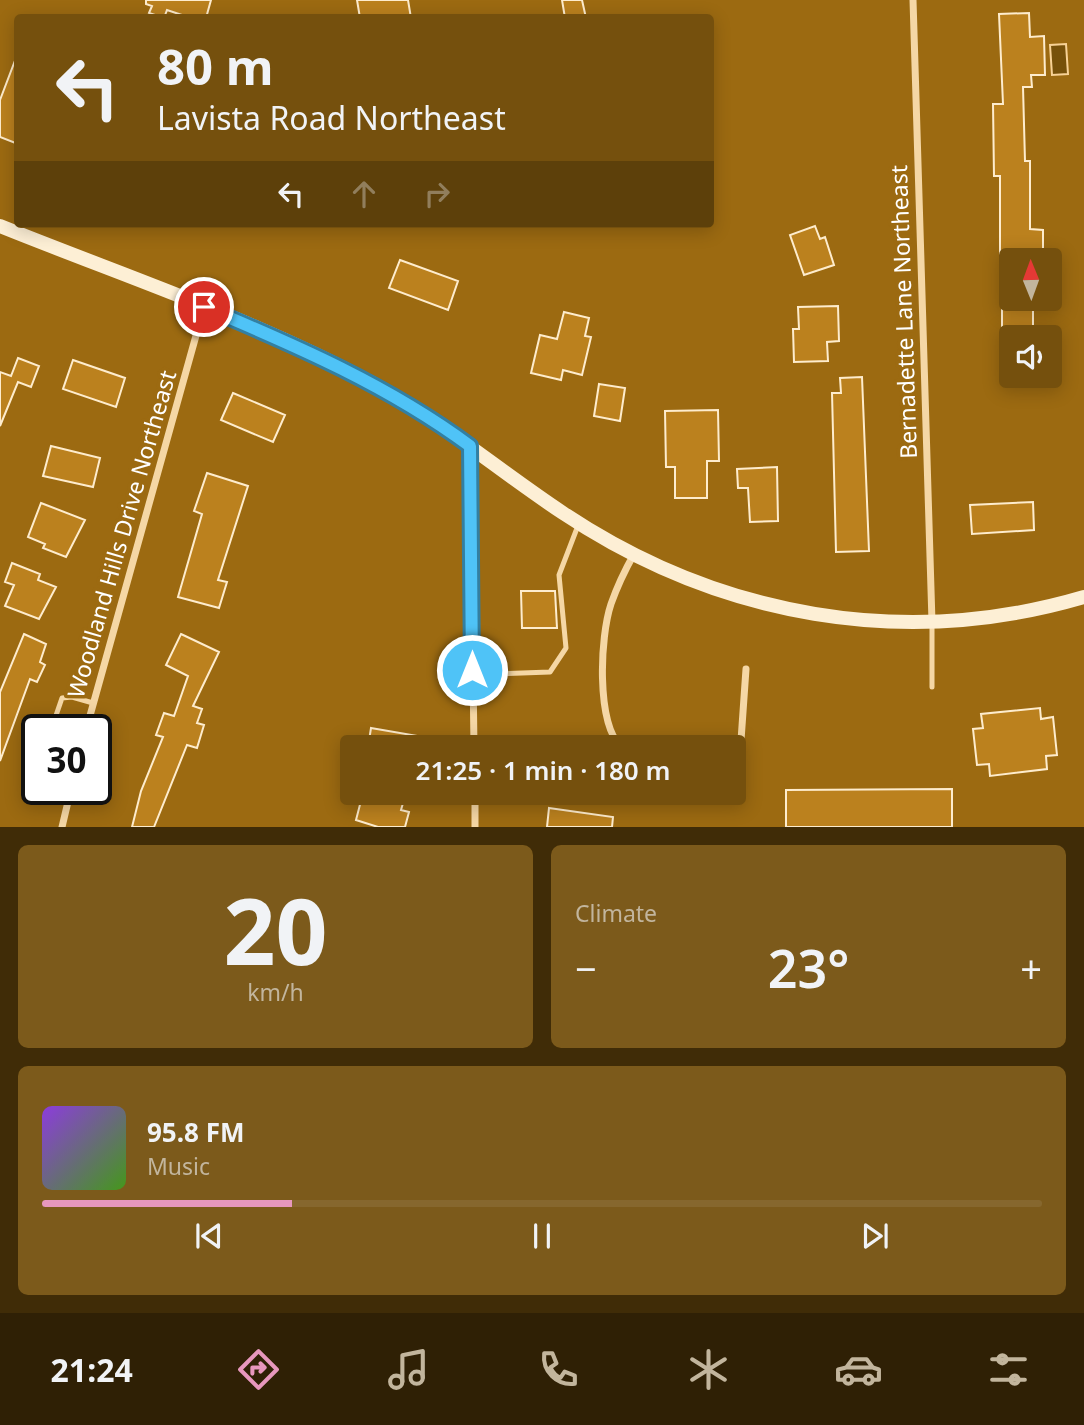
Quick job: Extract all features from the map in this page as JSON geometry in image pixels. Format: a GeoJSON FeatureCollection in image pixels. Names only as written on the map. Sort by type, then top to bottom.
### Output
{"type":"FeatureCollection","features":[{"type":"Feature","properties":{"kind":"main road"},"geometry":{"type":"LineString","coordinates":[[0,226],[204,307],[371,382],[438,422],[579,523],[634,554],[734,596],[825,618],[932,622],[1009,614],[1084,597]]}},
{"type":"Feature","properties":{"kind":"street","name":"Bernadette Lane Northeast"},"geometry":{"type":"LineString","coordinates":[[914,0],[932,622]]}},
{"type":"Feature","properties":{"kind":"street","name":"Woodland Hills Drive Northeast"},"geometry":{"type":"LineString","coordinates":[[90,714],[204,307]]}},
{"type":"Feature","properties":{"kind":"street"},"geometry":{"type":"LineString","coordinates":[[470,446],[474,735]]}},
{"type":"Feature","properties":{"kind":"street"},"geometry":{"type":"LineString","coordinates":[[612,735],[606,718],[603,648],[610,606],[634,554]]}},
{"type":"Feature","properties":{"kind":"street"},"geometry":{"type":"LineString","coordinates":[[741,735],[746,669]]}},
{"type":"Feature","properties":{"kind":"street"},"geometry":{"type":"LineString","coordinates":[[62,827],[67,805]]}},
{"type":"Feature","properties":{"kind":"street"},"geometry":{"type":"LineString","coordinates":[[475,805],[475,827]]}},
{"type":"Feature","properties":{"kind":"lane"},"geometry":{"type":"LineString","coordinates":[[472,670],[498,674],[550,673],[566,648],[559,575],[579,523]]}},
{"type":"Feature","properties":{"kind":"lane"},"geometry":{"type":"LineString","coordinates":[[932,622],[932,687]]}},
{"type":"Feature","properties":{"kind":"lane"},"geometry":{"type":"LineString","coordinates":[[56,714],[62,698],[72,697],[93,703]]}},
{"type":"Feature","properties":{"kind":"shaded area"},"geometry":{"type":"Polygon","coordinates":[[[1066,44],[1068,74],[1052,75],[1050,45],[1066,44]]]}},
{"type":"Feature","properties":{"kind":"building"},"geometry":{"type":"Polygon","coordinates":[[[146,0],[211,0],[207,14],[179,14],[167,10],[166,14],[152,14],[149,13],[152,6],[146,4],[146,0]]]}},
{"type":"Feature","properties":{"kind":"building"},"geometry":{"type":"Polygon","coordinates":[[[357,0],[408,0],[410,14],[359,14],[357,0]]]}},
{"type":"Feature","properties":{"kind":"building"},"geometry":{"type":"Polygon","coordinates":[[[562,0],[582,0],[585,14],[564,14],[562,0]]]}},
{"type":"Feature","properties":{"kind":"building"},"geometry":{"type":"Polygon","coordinates":[[[1029,13],[1030,37],[1044,36],[1045,75],[1031,75],[1032,87],[1023,87],[1025,161],[1030,161],[1030,229],[1043,230],[1043,248],[1000,248],[1000,176],[994,176],[993,104],[1003,104],[999,14],[1029,13]]]}},
{"type":"Feature","properties":{"kind":"building"},"geometry":{"type":"Polygon","coordinates":[[[14,63],[14,142],[0,137],[0,100],[14,63]]]}},
{"type":"Feature","properties":{"kind":"building"},"geometry":{"type":"Polygon","coordinates":[[[815,226],[820,239],[825,237],[834,265],[804,275],[790,235],[815,226]]]}},
{"type":"Feature","properties":{"kind":"building"},"geometry":{"type":"Polygon","coordinates":[[[400,260],[458,281],[448,310],[389,288],[400,260]]]}},
{"type":"Feature","properties":{"kind":"building"},"geometry":{"type":"Polygon","coordinates":[[[838,306],[839,341],[827,342],[828,361],[794,362],[793,329],[799,329],[798,307],[838,306]]]}},
{"type":"Feature","properties":{"kind":"building"},"geometry":{"type":"Polygon","coordinates":[[[564,312],[589,318],[585,336],[591,337],[582,375],[563,370],[561,380],[531,373],[540,335],[557,339],[564,312]]]}},
{"type":"Feature","properties":{"kind":"building"},"geometry":{"type":"Polygon","coordinates":[[[1002,312],[1033,312],[1033,325],[1002,325],[1002,312]]]}},
{"type":"Feature","properties":{"kind":"building"},"geometry":{"type":"Polygon","coordinates":[[[18,358],[39,366],[31,387],[18,382],[0,426],[0,372],[11,376],[18,358]]]}},
{"type":"Feature","properties":{"kind":"building"},"geometry":{"type":"Polygon","coordinates":[[[73,360],[125,378],[116,407],[63,389],[73,360]]]}},
{"type":"Feature","properties":{"kind":"building"},"geometry":{"type":"Polygon","coordinates":[[[862,377],[869,551],[836,552],[832,393],[841,393],[840,378],[862,377]]]}},
{"type":"Feature","properties":{"kind":"building"},"geometry":{"type":"Polygon","coordinates":[[[599,384],[625,388],[620,421],[594,416],[599,384]]]}},
{"type":"Feature","properties":{"kind":"building"},"geometry":{"type":"Polygon","coordinates":[[[233,393],[285,415],[273,442],[221,420],[233,393]]]}},
{"type":"Feature","properties":{"kind":"building"},"geometry":{"type":"Polygon","coordinates":[[[718,410],[719,461],[707,461],[707,498],[675,498],[675,467],[666,467],[665,411],[718,410]]]}},
{"type":"Feature","properties":{"kind":"building"},"geometry":{"type":"Polygon","coordinates":[[[51,446],[100,458],[93,487],[43,476],[51,446]]]}},
{"type":"Feature","properties":{"kind":"building"},"geometry":{"type":"Polygon","coordinates":[[[777,467],[778,521],[750,522],[748,488],[738,488],[737,469],[777,467]]]}},
{"type":"Feature","properties":{"kind":"building"},"geometry":{"type":"Polygon","coordinates":[[[207,473],[248,486],[218,580],[227,582],[219,608],[178,597],[202,514],[194,511],[207,473]]]}},
{"type":"Feature","properties":{"kind":"building"},"geometry":{"type":"Polygon","coordinates":[[[1033,502],[1034,530],[972,534],[970,505],[1033,502]]]}},
{"type":"Feature","properties":{"kind":"building"},"geometry":{"type":"Polygon","coordinates":[[[41,503],[85,520],[66,557],[43,548],[45,544],[28,537],[41,503]]]}},
{"type":"Feature","properties":{"kind":"building"},"geometry":{"type":"Polygon","coordinates":[[[12,563],[40,574],[38,580],[56,587],[39,619],[5,606],[14,585],[5,582],[12,563]]]}},
{"type":"Feature","properties":{"kind":"building"},"geometry":{"type":"Polygon","coordinates":[[[521,591],[555,591],[557,628],[522,628],[521,591]]]}},
{"type":"Feature","properties":{"kind":"building"},"geometry":{"type":"Polygon","coordinates":[[[24,634],[46,644],[40,662],[45,665],[37,682],[30,679],[0,761],[0,692],[24,634]]]}},
{"type":"Feature","properties":{"kind":"building"},"geometry":{"type":"Polygon","coordinates":[[[181,634],[219,652],[193,706],[202,709],[197,723],[204,725],[197,748],[187,745],[154,827],[132,827],[141,791],[163,737],[156,735],[164,713],[174,716],[188,676],[166,665],[181,634]]]}},
{"type":"Feature","properties":{"kind":"building"},"geometry":{"type":"Polygon","coordinates":[[[1040,708],[1041,719],[1053,717],[1057,755],[1046,756],[1047,769],[990,776],[989,764],[977,765],[973,729],[983,728],[981,714],[1040,708]]]}},
{"type":"Feature","properties":{"kind":"building"},"geometry":{"type":"Polygon","coordinates":[[[371,728],[412,735],[370,735],[371,728]]]}},
{"type":"Feature","properties":{"kind":"building"},"geometry":{"type":"Polygon","coordinates":[[[952,789],[952,827],[786,827],[786,790],[952,789]]]}},
{"type":"Feature","properties":{"kind":"building"},"geometry":{"type":"Polygon","coordinates":[[[360,805],[402,805],[401,810],[409,812],[405,827],[378,827],[356,820],[360,805]]]}},
{"type":"Feature","properties":{"kind":"building"},"geometry":{"type":"Polygon","coordinates":[[[549,808],[613,817],[612,827],[547,827],[549,808]]]}},
{"type":"Feature","properties":{"kind":"route"},"geometry":{"type":"LineString","coordinates":[[204,307],[371,382],[438,422],[470,446],[472,670]]}}]}
